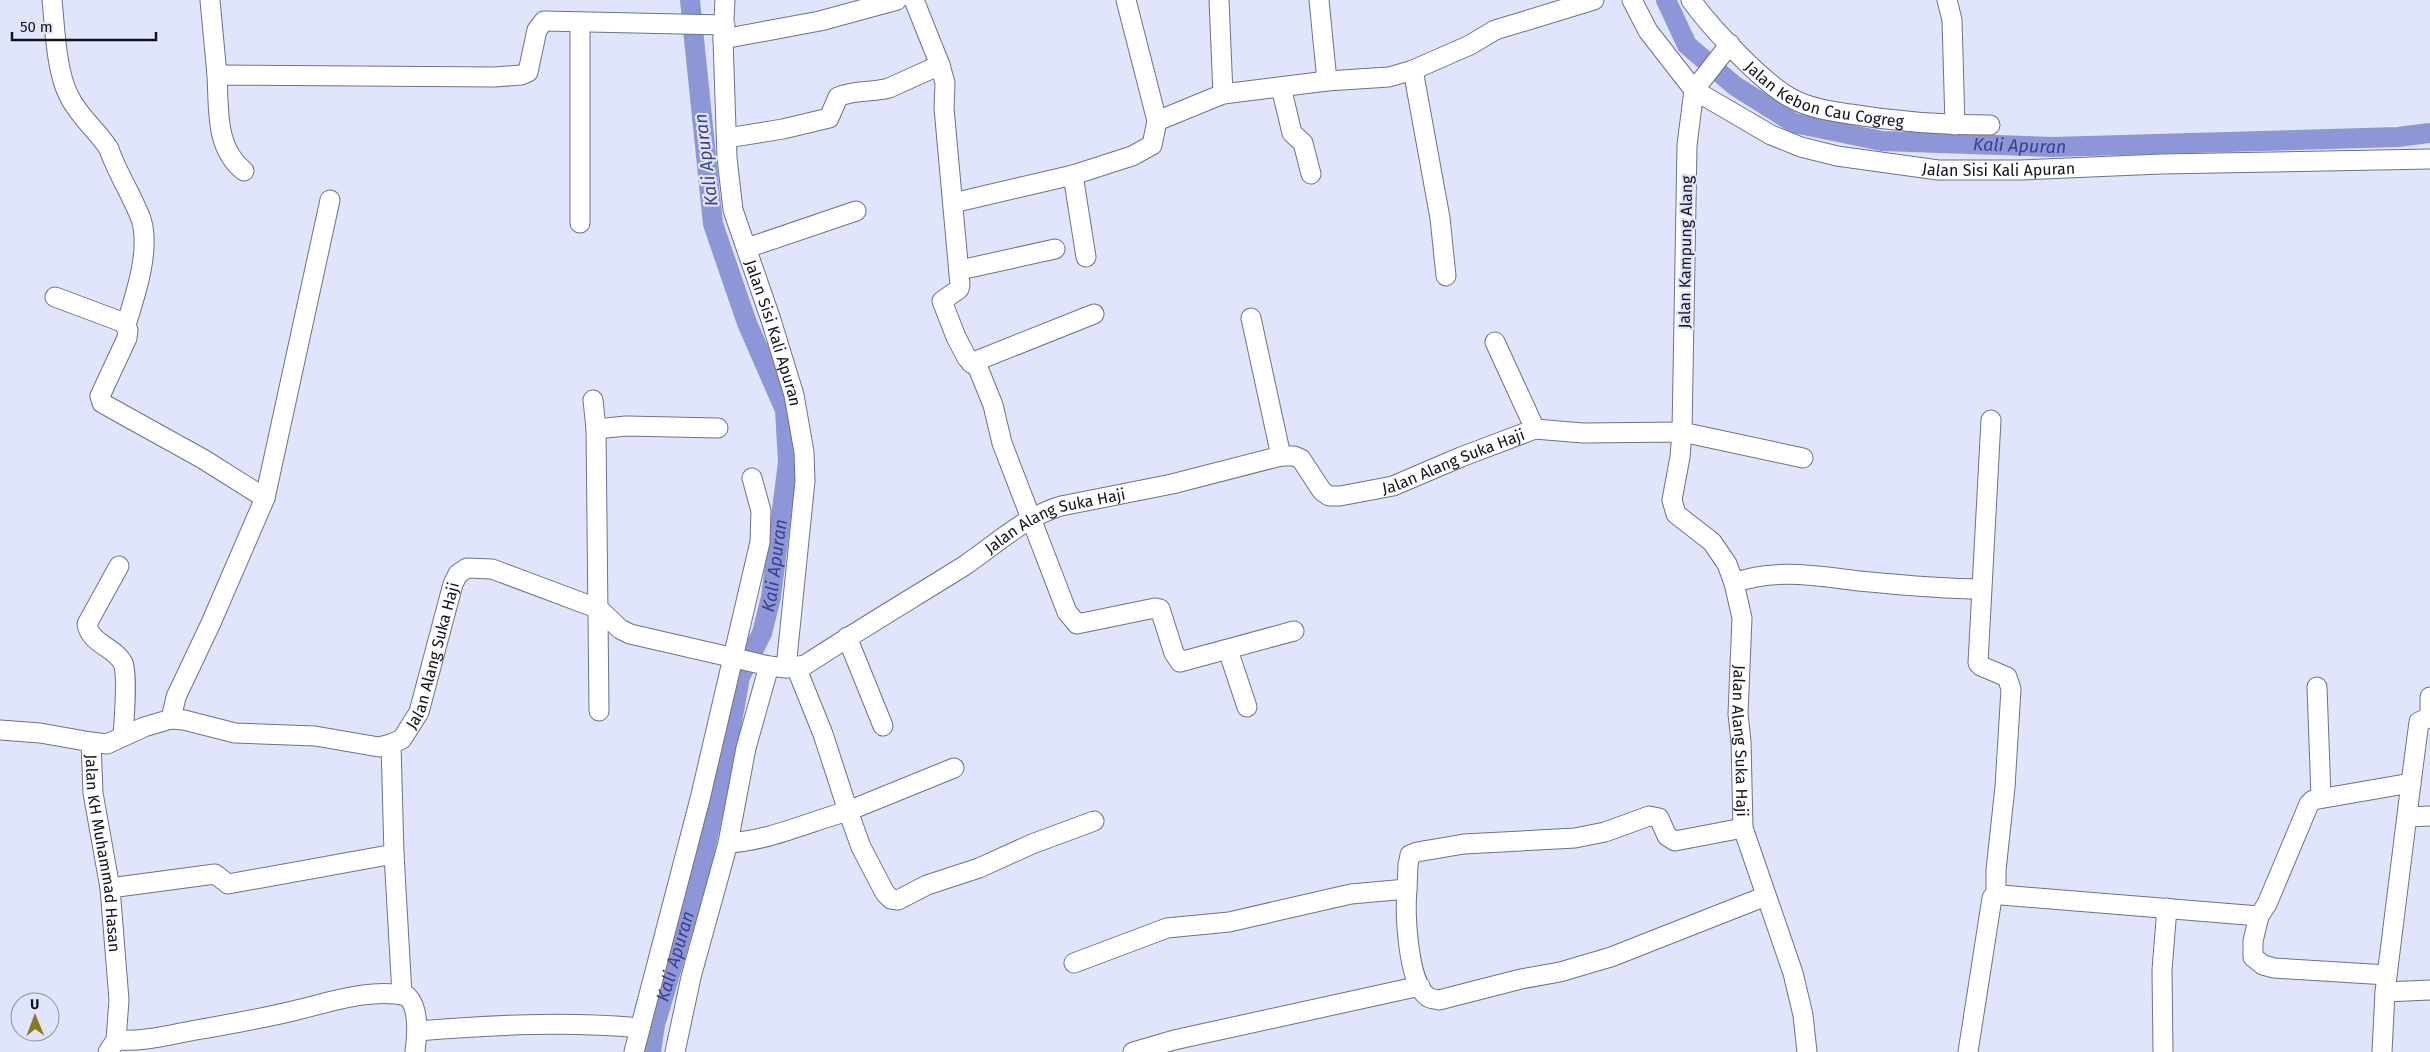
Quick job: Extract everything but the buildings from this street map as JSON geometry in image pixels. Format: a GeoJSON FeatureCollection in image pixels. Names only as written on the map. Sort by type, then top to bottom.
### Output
{"type":"FeatureCollection","features":[{"type":"Feature","properties":{"kind":"street"},"geometry":{"type":"LineString","coordinates":[[52,0],[57,45],[68,95],[84,120],[102,138],[109,149],[143,226],[138,286],[126,325],[127,338],[100,396],[102,403],[202,459],[265,498]]}},
{"type":"Feature","properties":{"kind":"street"},"geometry":{"type":"LineString","coordinates":[[210,0],[223,144],[228,155],[244,171]]}},
{"type":"Feature","properties":{"kind":"street","name":"Jalan Sisi Kali Apuran"},"geometry":{"type":"LineString","coordinates":[[675,1052],[692,977],[728,843],[746,748],[778,666],[804,498],[804,452],[794,396],[733,210],[720,30],[724,0]]}},
{"type":"Feature","properties":{"kind":"street"},"geometry":{"type":"LineString","coordinates":[[217,76],[496,77],[520,75],[528,72],[537,30],[544,21],[673,24],[720,30],[838,8],[897,0]]}},
{"type":"Feature","properties":{"kind":"street"},"geometry":{"type":"LineString","coordinates":[[914,0],[940,65],[945,83],[944,108],[960,270],[959,289],[942,301],[956,338],[971,363],[978,368],[993,405],[1002,442],[1067,612],[1074,622],[1081,623],[1155,608],[1162,612],[1174,653],[1180,662],[1294,631]]}},
{"type":"Feature","properties":{"kind":"street"},"geometry":{"type":"LineString","coordinates":[[953,203],[1073,175],[1146,150],[1152,145],[1157,120],[1126,0]]}},
{"type":"Feature","properties":{"kind":"street"},"geometry":{"type":"LineString","coordinates":[[1219,0],[1223,94]]}},
{"type":"Feature","properties":{"kind":"street"},"geometry":{"type":"LineString","coordinates":[[1319,0],[1327,81]]}},
{"type":"Feature","properties":{"kind":"street"},"geometry":{"type":"LineString","coordinates":[[1157,120],[1223,94],[1327,81],[1389,77],[1413,70],[1470,45],[1495,30],[1594,0]]}},
{"type":"Feature","properties":{"kind":"street","name":"Jalan Sisi Kali Apuran"},"geometry":{"type":"LineString","coordinates":[[1632,0],[1648,32],[1699,83],[1771,135],[1802,147],[1871,162],[1938,170],[2020,170],[2161,164],[2430,159]]}},
{"type":"Feature","properties":{"kind":"street","name":"Jalan Kebon Cau Cogreg"},"geometry":{"type":"LineString","coordinates":[[1691,0],[1726,50],[1791,98],[1817,108],[1898,122],[1990,125]]}},
{"type":"Feature","properties":{"kind":"street"},"geometry":{"type":"LineString","coordinates":[[1947,0],[1952,20],[1955,125]]}},
{"type":"Feature","properties":{"kind":"street"},"geometry":{"type":"LineString","coordinates":[[580,22],[580,223]]}},
{"type":"Feature","properties":{"kind":"street"},"geometry":{"type":"LineString","coordinates":[[1699,83],[1726,50]]}},
{"type":"Feature","properties":{"kind":"street"},"geometry":{"type":"LineString","coordinates":[[727,138],[783,129],[829,118],[836,99],[840,96],[871,89],[881,90],[889,88],[940,65]]}},
{"type":"Feature","properties":{"kind":"street"},"geometry":{"type":"LineString","coordinates":[[1413,70],[1440,218],[1446,276]]}},
{"type":"Feature","properties":{"kind":"street","name":"Jalan Kampung Alang"},"geometry":{"type":"LineString","coordinates":[[1682,432],[1687,145],[1699,83]]}},
{"type":"Feature","properties":{"kind":"street"},"geometry":{"type":"LineString","coordinates":[[1281,87],[1292,133],[1303,143],[1311,174]]}},
{"type":"Feature","properties":{"kind":"street"},"geometry":{"type":"LineString","coordinates":[[1073,175],[1086,258]]}},
{"type":"Feature","properties":{"kind":"street"},"geometry":{"type":"LineString","coordinates":[[171,719],[176,697],[211,623],[265,498],[330,200]]}},
{"type":"Feature","properties":{"kind":"street"},"geometry":{"type":"LineString","coordinates":[[747,248],[856,211]]}},
{"type":"Feature","properties":{"kind":"street"},"geometry":{"type":"LineString","coordinates":[[960,270],[1055,249]]}},
{"type":"Feature","properties":{"kind":"street"},"geometry":{"type":"LineString","coordinates":[[55,297],[126,325]]}},
{"type":"Feature","properties":{"kind":"street"},"geometry":{"type":"LineString","coordinates":[[971,363],[1094,314]]}},
{"type":"Feature","properties":{"kind":"street"},"geometry":{"type":"LineString","coordinates":[[1251,318],[1281,456]]}},
{"type":"Feature","properties":{"kind":"street"},"geometry":{"type":"LineString","coordinates":[[1495,342],[1535,430]]}},
{"type":"Feature","properties":{"kind":"street"},"geometry":{"type":"LineString","coordinates":[[593,400],[596,429],[599,710]]}},
{"type":"Feature","properties":{"kind":"street"},"geometry":{"type":"LineString","coordinates":[[1968,1052],[1990,906],[1996,892],[1996,870],[2005,787],[2010,689],[2007,677],[1978,663],[1991,420]]}},
{"type":"Feature","properties":{"kind":"street"},"geometry":{"type":"LineString","coordinates":[[596,429],[626,426],[718,428]]}},
{"type":"Feature","properties":{"kind":"street","name":"Jalan Alang Suka Haji"},"geometry":{"type":"LineString","coordinates":[[91,742],[107,744],[156,722],[171,719],[184,720],[235,733],[315,736],[379,747],[402,739],[419,712],[453,584],[462,570],[479,567],[492,569],[599,609],[620,629],[630,634],[778,666],[805,665],[964,565],[1031,519],[1044,511],[1061,506],[1172,484],[1281,456],[1294,456],[1301,459],[1322,491],[1329,496],[1340,496],[1393,486],[1461,457],[1535,430],[1583,433],[1682,432],[1680,457],[1672,500],[1676,514],[1712,542],[1727,564],[1734,583],[1742,618],[1738,714],[1741,741],[1744,828],[1793,973],[1803,1014],[1807,1052]]}},
{"type":"Feature","properties":{"kind":"street"},"geometry":{"type":"LineString","coordinates":[[1682,432],[1803,458]]}},
{"type":"Feature","properties":{"kind":"street"},"geometry":{"type":"LineString","coordinates":[[634,1052],[737,658],[762,527],[761,511],[752,478]]}},
{"type":"Feature","properties":{"kind":"street"},"geometry":{"type":"LineString","coordinates":[[119,566],[87,624],[88,630],[95,639],[122,662],[125,674],[123,736]]}},
{"type":"Feature","properties":{"kind":"street"},"geometry":{"type":"LineString","coordinates":[[1734,583],[1755,576],[1789,574],[1911,586],[1982,589]]}},
{"type":"Feature","properties":{"kind":"street"},"geometry":{"type":"LineString","coordinates":[[847,637],[883,726]]}},
{"type":"Feature","properties":{"kind":"street"},"geometry":{"type":"LineString","coordinates":[[1228,650],[1247,707]]}},
{"type":"Feature","properties":{"kind":"street"},"geometry":{"type":"LineString","coordinates":[[778,666],[823,734],[861,847],[885,893],[891,899],[898,900],[927,885],[979,868],[1032,844],[1094,821]]}},
{"type":"Feature","properties":{"kind":"street"},"geometry":{"type":"LineString","coordinates":[[2317,687],[2321,797]]}},
{"type":"Feature","properties":{"kind":"street"},"geometry":{"type":"LineString","coordinates":[[2382,1052],[2386,983],[2419,722],[2430,718],[2430,697]]}},
{"type":"Feature","properties":{"kind":"street","name":"Jalan KH Muhammad Hasan"},"geometry":{"type":"LineString","coordinates":[[0,730],[40,733],[91,742],[94,793],[110,888],[119,1000],[112,1046]]}},
{"type":"Feature","properties":{"kind":"street"},"geometry":{"type":"LineString","coordinates":[[391,744],[394,854],[402,995]]}},
{"type":"Feature","properties":{"kind":"street"},"geometry":{"type":"LineString","coordinates":[[728,843],[743,842],[767,836],[848,811],[954,768]]}},
{"type":"Feature","properties":{"kind":"street"},"geometry":{"type":"LineString","coordinates":[[2412,783],[2321,797],[2309,804],[2267,904],[2259,916],[2253,941],[2253,957],[2263,965],[2274,968],[2430,990]]}},
{"type":"Feature","properties":{"kind":"street"},"geometry":{"type":"LineString","coordinates":[[1744,828],[1676,841],[1668,836],[1661,820],[1649,816],[1604,832],[1575,838],[1464,844],[1417,852],[1410,855],[1408,860],[1406,900],[1412,964],[1420,986],[1428,997],[1439,1000],[1521,979],[1560,972],[1611,957],[1766,896]]}},
{"type":"Feature","properties":{"kind":"street"},"geometry":{"type":"LineString","coordinates":[[2408,817],[2430,816]]}},
{"type":"Feature","properties":{"kind":"street"},"geometry":{"type":"LineString","coordinates":[[110,888],[216,874],[228,884],[394,854]]}},
{"type":"Feature","properties":{"kind":"street"},"geometry":{"type":"LineString","coordinates":[[1074,963],[1167,928],[1229,922],[1351,894],[1408,889]]}},
{"type":"Feature","properties":{"kind":"street"},"geometry":{"type":"LineString","coordinates":[[1996,892],[2001,895],[2259,916]]}},
{"type":"Feature","properties":{"kind":"street"},"geometry":{"type":"LineString","coordinates":[[2163,1052],[2162,970],[2167,908]]}},
{"type":"Feature","properties":{"kind":"street"},"geometry":{"type":"LineString","coordinates":[[1133,1052],[1174,1040],[1420,986]]}},
{"type":"Feature","properties":{"kind":"street"},"geometry":{"type":"LineString","coordinates":[[112,1046],[365,995],[402,995],[407,996],[412,1002],[417,1031],[416,1052]]}},
{"type":"Feature","properties":{"kind":"street"},"geometry":{"type":"LineString","coordinates":[[417,1031],[510,1024],[599,1024],[640,1028]]}},
{"type":"Feature","properties":{"kind":"waterway","name":"Kali Apuran"},"geometry":{"type":"LineString","coordinates":[[651,1052],[655,1025],[699,876],[725,761],[740,677],[762,633],[771,597],[788,462],[785,410],[747,323],[713,224],[690,0]]}},
{"type":"Feature","properties":{"kind":"waterway","name":"Kali Apuran"},"geometry":{"type":"LineString","coordinates":[[1666,0],[1687,45],[1735,86],[1794,123],[1882,141],[2052,147],[2398,137],[2430,133]]}}]}
